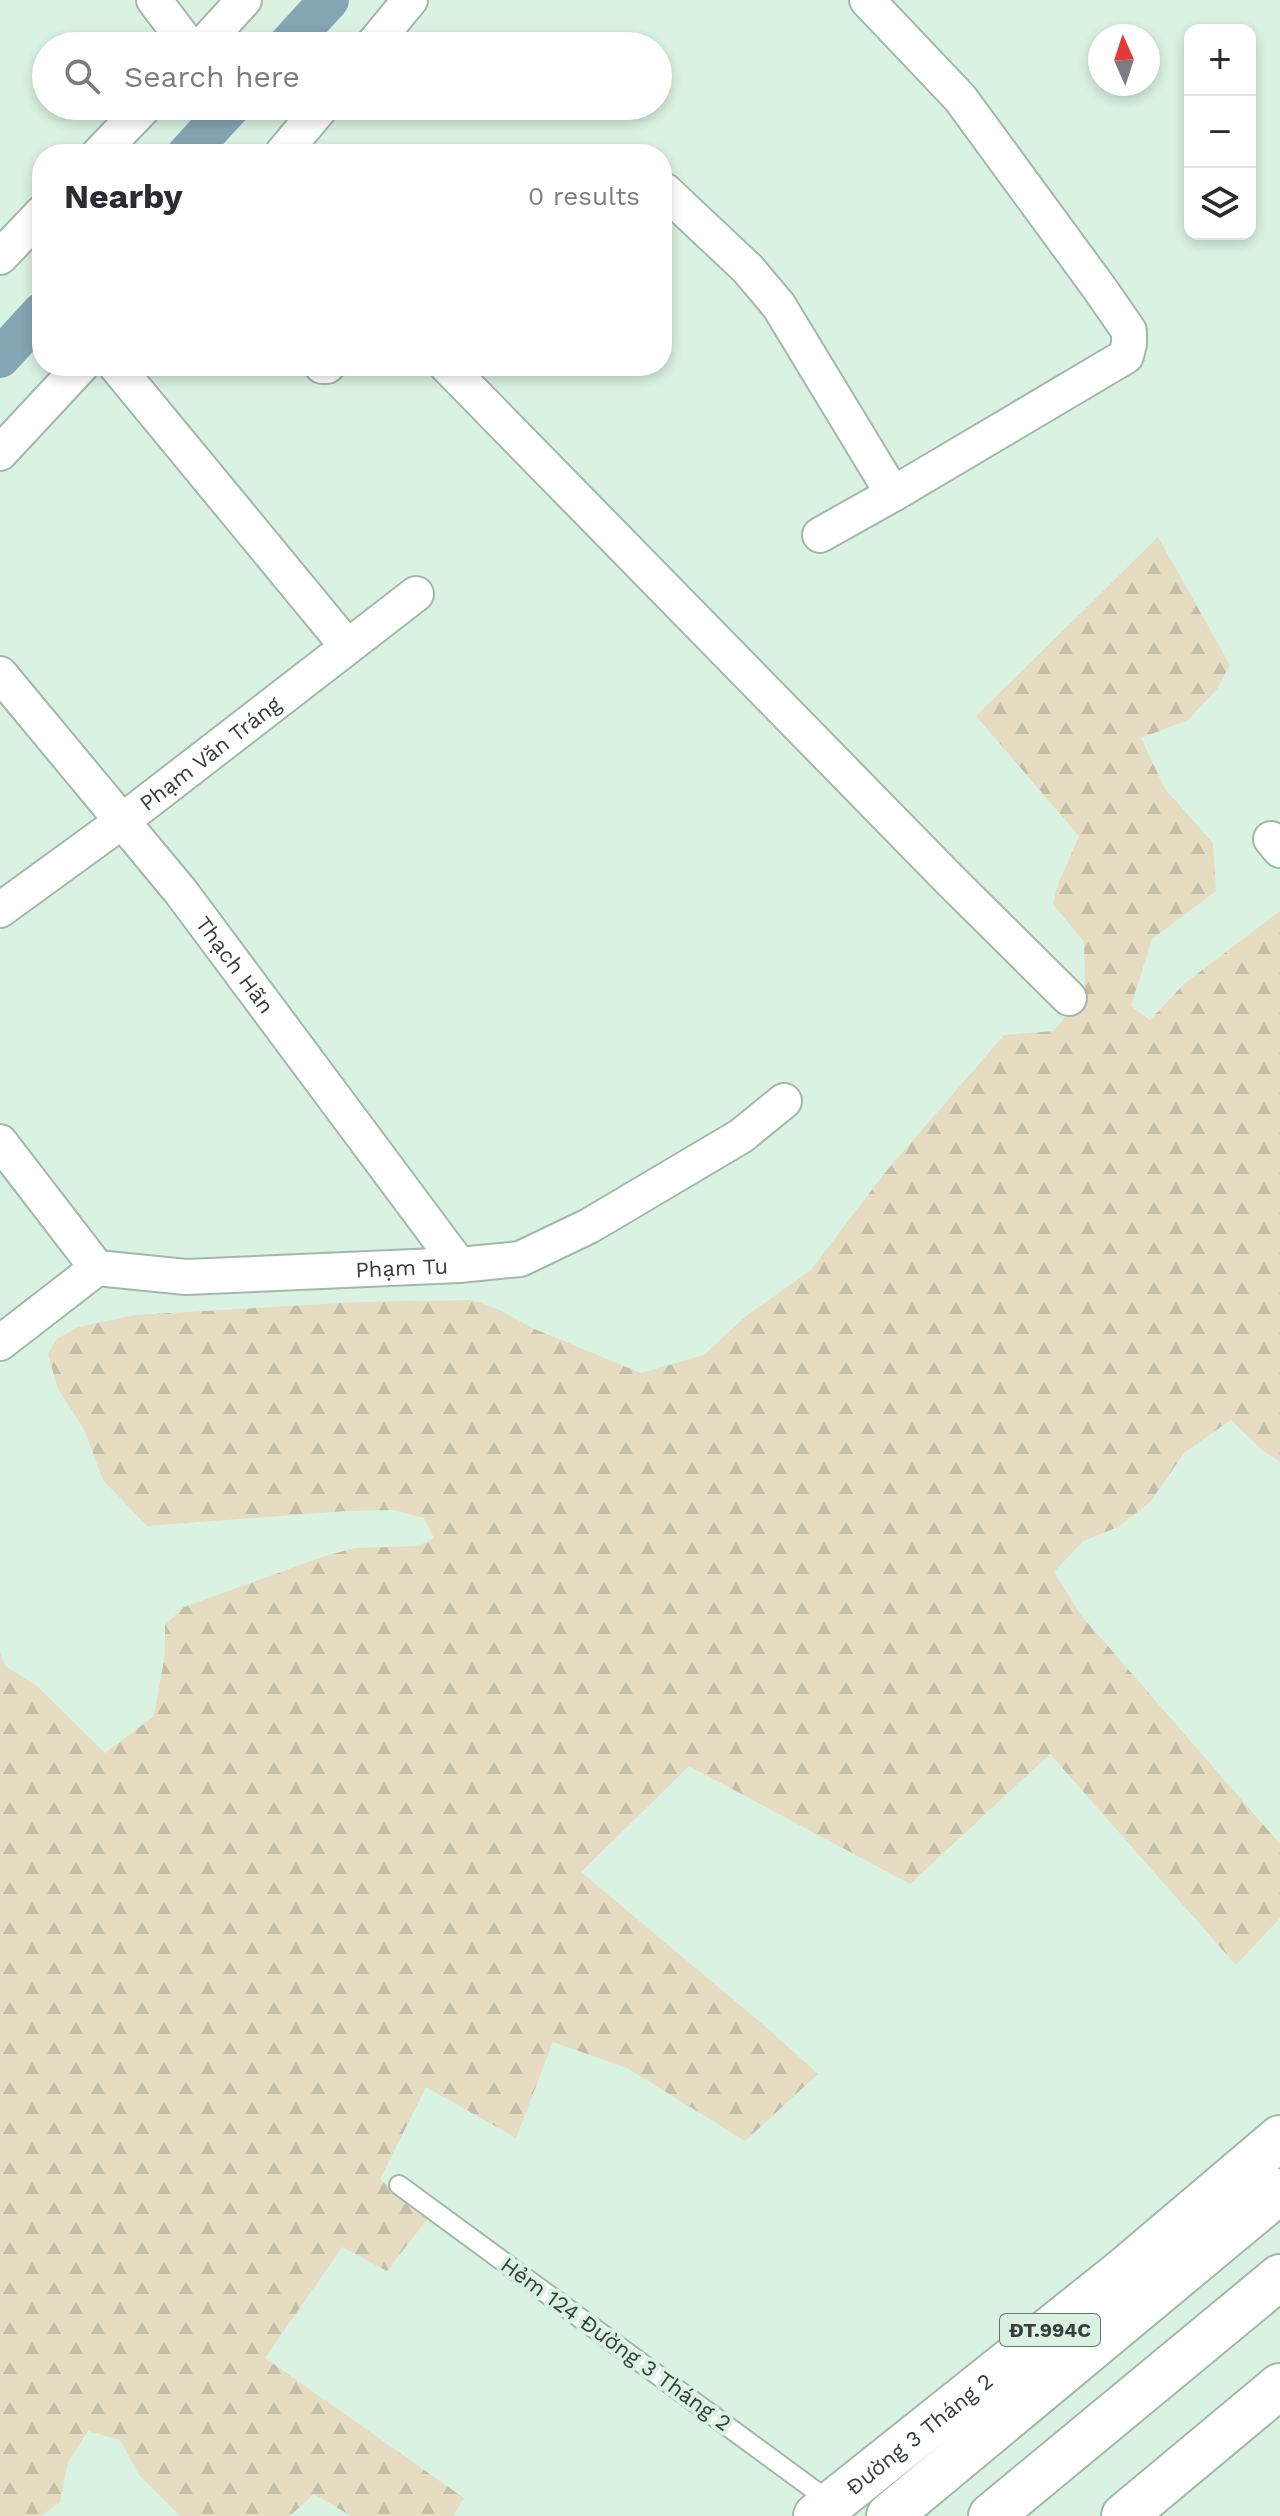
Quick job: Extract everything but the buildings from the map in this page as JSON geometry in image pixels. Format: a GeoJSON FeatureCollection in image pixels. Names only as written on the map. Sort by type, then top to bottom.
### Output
{"type":"FeatureCollection","features":[{"type":"Feature","properties":{"kind":"main road","name":"Đường 3 Tháng 2"},"geometry":{"type":"LineString","coordinates":[[824,2509],[1122,2272],[1280,2138]]}},
{"type":"Feature","properties":{"kind":"main road","name":"Đường 3 Tháng 2"},"geometry":{"type":"LineString","coordinates":[[889,2516],[1280,2191]]}},
{"type":"Feature","properties":{"kind":"main road"},"geometry":{"type":"LineString","coordinates":[[991,2516],[1280,2277]]}},
{"type":"Feature","properties":{"kind":"main road"},"geometry":{"type":"LineString","coordinates":[[1124,2516],[1280,2386]]}},
{"type":"Feature","properties":{"kind":"street"},"geometry":{"type":"LineString","coordinates":[[154,0],[178,32]]}},
{"type":"Feature","properties":{"kind":"street"},"geometry":{"type":"LineString","coordinates":[[215,32],[244,0]]}},
{"type":"Feature","properties":{"kind":"street"},"geometry":{"type":"LineString","coordinates":[[384,32],[410,0]]}},
{"type":"Feature","properties":{"kind":"street"},"geometry":{"type":"LineString","coordinates":[[820,535],[1126,356],[1129,344],[1129,331],[960,98],[867,0]]}},
{"type":"Feature","properties":{"kind":"street"},"geometry":{"type":"LineString","coordinates":[[109,144],[132,120]]}},
{"type":"Feature","properties":{"kind":"street"},"geometry":{"type":"LineString","coordinates":[[290,144],[310,120]]}},
{"type":"Feature","properties":{"kind":"street"},"geometry":{"type":"LineString","coordinates":[[672,198],[748,269],[779,306],[893,494]]}},
{"type":"Feature","properties":{"kind":"street"},"geometry":{"type":"LineString","coordinates":[[3,246],[32,221]]}},
{"type":"Feature","properties":{"kind":"street"},"geometry":{"type":"LineString","coordinates":[[0,453],[72,376]]}},
{"type":"Feature","properties":{"kind":"street"},"geometry":{"type":"LineString","coordinates":[[124,376],[347,646]]}},
{"type":"Feature","properties":{"kind":"street"},"geometry":{"type":"LineString","coordinates":[[457,376],[1069,998]]}},
{"type":"Feature","properties":{"kind":"street","name":"Phạm Văn Tráng"},"geometry":{"type":"LineString","coordinates":[[0,910],[121,822],[416,594]]}},
{"type":"Feature","properties":{"kind":"street","name":"Thạch Hãn"},"geometry":{"type":"LineString","coordinates":[[0,674],[181,892],[459,1265]]}},
{"type":"Feature","properties":{"kind":"street","name":"Phạm Tu"},"geometry":{"type":"LineString","coordinates":[[97,1268],[186,1277],[459,1265],[520,1259],[589,1226],[741,1136],[784,1101]]}},
{"type":"Feature","properties":{"kind":"street"},"geometry":{"type":"LineString","coordinates":[[0,1142],[97,1268],[0,1343]]}},
{"type":"Feature","properties":{"kind":"lane","name":"Hẻm 124 Đường 3 Tháng 2"},"geometry":{"type":"LineString","coordinates":[[399,2185],[824,2509]]}},
{"type":"Feature","properties":{"kind":"green space"},"geometry":{"type":"Polygon","coordinates":[[[1158,537],[1230,665],[1217,689],[1188,720],[1141,738],[1165,789],[1213,843],[1216,891],[1152,939],[1131,1006],[1150,1020],[1185,983],[1280,911],[1280,1462],[1262,1450],[1231,1420],[1185,1452],[1150,1502],[1118,1527],[1083,1541],[1054,1572],[1080,1614],[1280,1844],[1280,1918],[1236,1965],[1050,1754],[910,1884],[689,1766],[581,1872],[818,2074],[745,2141],[627,2068],[553,2042],[516,2138],[426,2087],[380,2179],[428,2218],[387,2271],[342,2247],[265,2358],[464,2498],[453,2516],[351,2516],[314,2494],[290,2516],[180,2516],[139,2475],[120,2440],[88,2431],[68,2462],[60,2502],[41,2516],[0,2516],[0,1652],[5,1666],[38,1687],[105,1753],[154,1716],[165,1654],[165,1625],[184,1607],[325,1556],[355,1548],[418,1546],[434,1538],[424,1518],[394,1510],[147,1526],[103,1480],[84,1429],[58,1389],[48,1354],[57,1339],[78,1327],[136,1315],[359,1302],[472,1300],[641,1373],[704,1355],[746,1316],[811,1270],[883,1175],[1004,1035],[1054,1031],[1085,992],[1084,942],[1053,904],[1079,836],[976,716],[1158,537]]]}},
{"type":"Feature","properties":{"kind":"waterway"},"geometry":{"type":"LineString","coordinates":[[300,32],[329,0]]}},
{"type":"Feature","properties":{"kind":"waterway"},"geometry":{"type":"LineString","coordinates":[[196,144],[218,120]]}},
{"type":"Feature","properties":{"kind":"waterway"},"geometry":{"type":"LineString","coordinates":[[0,358],[32,323]]}}]}
